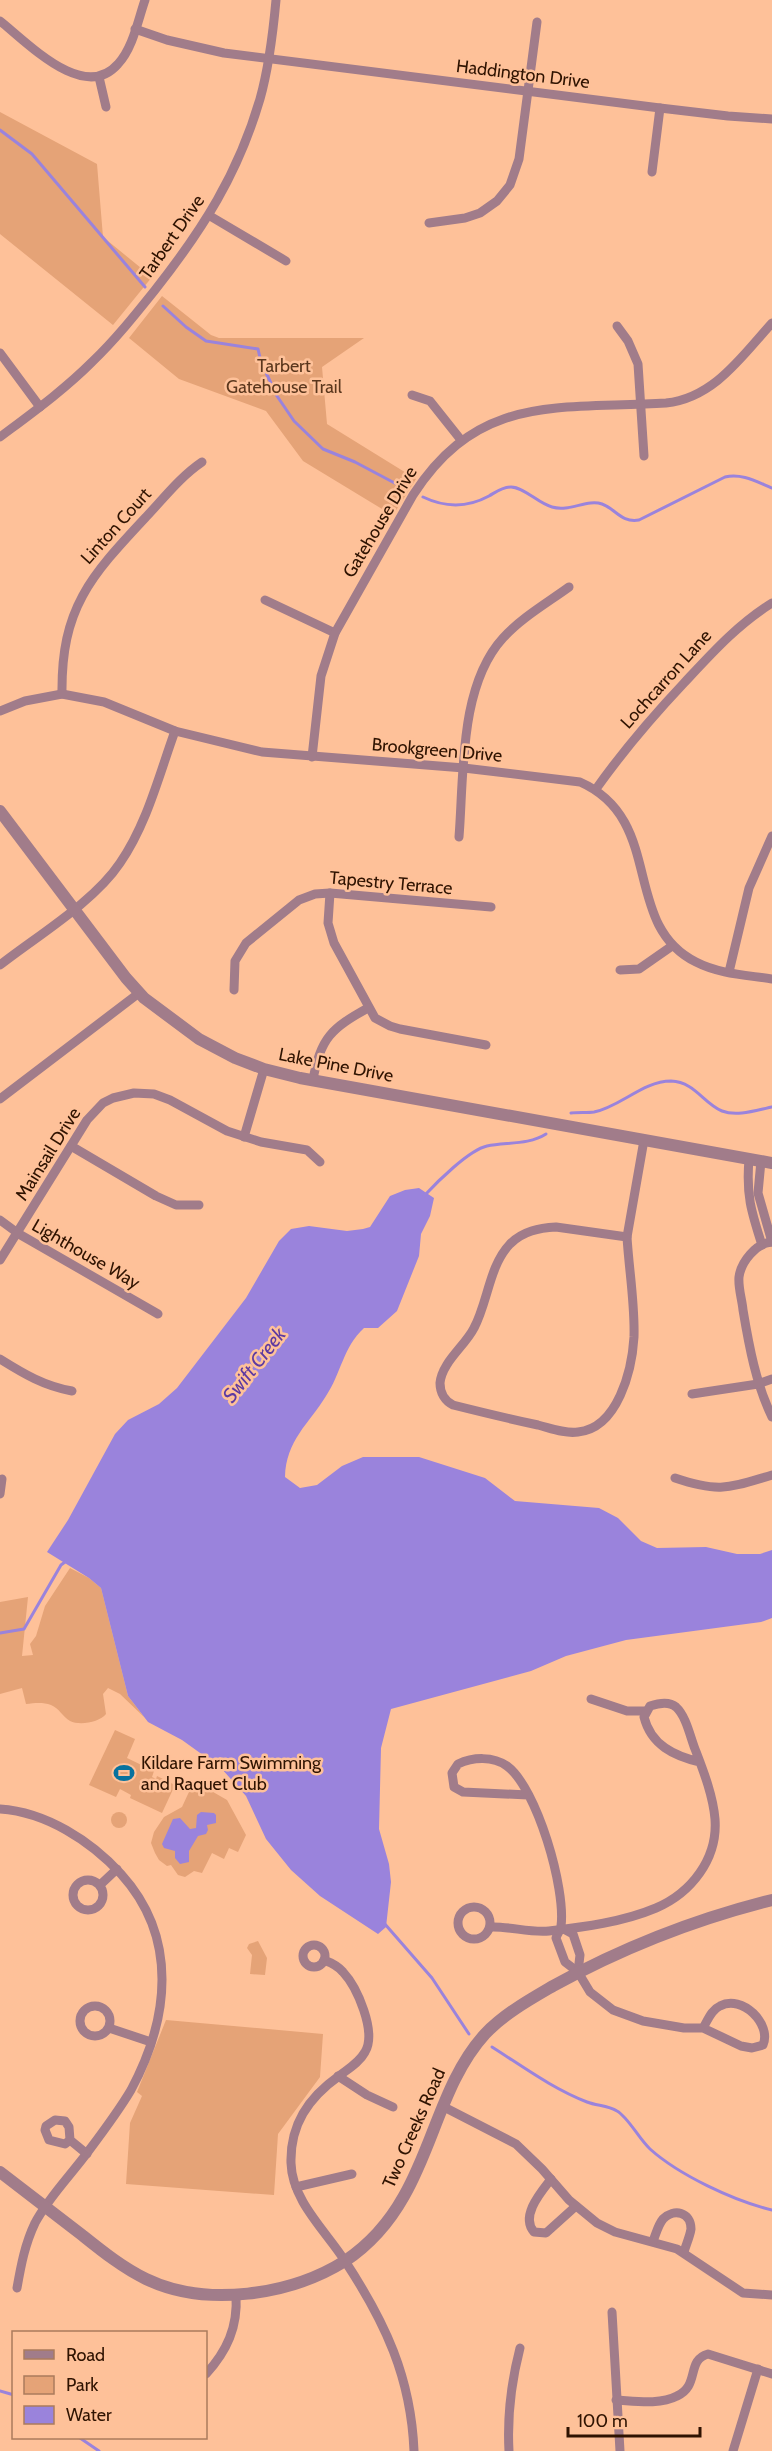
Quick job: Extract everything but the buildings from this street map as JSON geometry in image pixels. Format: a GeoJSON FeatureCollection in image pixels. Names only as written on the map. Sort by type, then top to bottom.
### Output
{"type":"FeatureCollection","features":[{"type":"Feature","properties":{"kind":"street"},"geometry":{"type":"LineString","coordinates":[[0,21],[65,71],[82,76],[99,77],[118,64],[125,54],[146,0]]}},
{"type":"Feature","properties":{"kind":"street","name":"Tarbert Drive"},"geometry":{"type":"LineString","coordinates":[[0,437],[78,375],[114,340],[175,265],[210,216],[245,143],[260,98],[269,58],[276,0]]}},
{"type":"Feature","properties":{"kind":"street"},"geometry":{"type":"LineString","coordinates":[[429,223],[465,218],[480,213],[502,196],[510,185],[519,159],[537,22]]}},
{"type":"Feature","properties":{"kind":"street","name":"Haddington Drive"},"geometry":{"type":"LineString","coordinates":[[135,28],[200,48],[269,58],[660,108],[772,119]]}},
{"type":"Feature","properties":{"kind":"street"},"geometry":{"type":"LineString","coordinates":[[99,77],[106,107]]}},
{"type":"Feature","properties":{"kind":"street"},"geometry":{"type":"LineString","coordinates":[[652,172],[660,108]]}},
{"type":"Feature","properties":{"kind":"street"},"geometry":{"type":"LineString","coordinates":[[210,216],[286,261]]}},
{"type":"Feature","properties":{"kind":"street","name":"Gatehouse Drive"},"geometry":{"type":"LineString","coordinates":[[312,757],[321,675],[335,633],[418,488],[440,459],[462,440],[492,422],[527,412],[673,402],[703,391],[724,376],[772,323]]}},
{"type":"Feature","properties":{"kind":"street"},"geometry":{"type":"LineString","coordinates":[[617,326],[628,342],[638,364],[644,456]]}},
{"type":"Feature","properties":{"kind":"street"},"geometry":{"type":"LineString","coordinates":[[0,353],[40,407]]}},
{"type":"Feature","properties":{"kind":"street"},"geometry":{"type":"LineString","coordinates":[[412,395],[430,401],[462,440]]}},
{"type":"Feature","properties":{"kind":"street","name":"Linton Court"},"geometry":{"type":"LineString","coordinates":[[62,694],[64,644],[86,588],[117,548],[188,472],[202,462]]}},
{"type":"Feature","properties":{"kind":"street"},"geometry":{"type":"LineString","coordinates":[[459,837],[473,694],[489,656],[505,636],[569,587]]}},
{"type":"Feature","properties":{"kind":"street"},"geometry":{"type":"LineString","coordinates":[[265,600],[335,633]]}},
{"type":"Feature","properties":{"kind":"street","name":"Lochcarron Lane"},"geometry":{"type":"LineString","coordinates":[[596,789],[644,725],[712,652],[735,629],[772,603]]}},
{"type":"Feature","properties":{"kind":"street","name":"Brookgreen Drive"},"geometry":{"type":"LineString","coordinates":[[0,711],[26,701],[62,694],[91,698],[117,706],[175,731],[248,749],[312,757],[564,778],[596,789],[610,800],[633,837],[651,905],[659,925],[672,946],[701,965],[772,979]]}},
{"type":"Feature","properties":{"kind":"street"},"geometry":{"type":"LineString","coordinates":[[0,964],[108,879],[124,856],[144,818],[175,731]]}},
{"type":"Feature","properties":{"kind":"street","name":"Lake Pine Drive"},"geometry":{"type":"LineString","coordinates":[[0,811],[139,993],[199,1039],[235,1058],[264,1069],[313,1080],[761,1161]]}},
{"type":"Feature","properties":{"kind":"street"},"geometry":{"type":"LineString","coordinates":[[729,972],[748,888],[772,836]]}},
{"type":"Feature","properties":{"kind":"street","name":"Tapestry Terrace"},"geometry":{"type":"LineString","coordinates":[[234,990],[236,961],[246,943],[299,900],[315,894],[491,907]]}},
{"type":"Feature","properties":{"kind":"street"},"geometry":{"type":"LineString","coordinates":[[330,894],[328,923],[331,933],[368,1008],[380,1022],[390,1026],[486,1044]]}},
{"type":"Feature","properties":{"kind":"street"},"geometry":{"type":"LineString","coordinates":[[620,970],[639,969],[672,946]]}},
{"type":"Feature","properties":{"kind":"street"},"geometry":{"type":"LineString","coordinates":[[0,1099],[139,993]]}},
{"type":"Feature","properties":{"kind":"street"},"geometry":{"type":"LineString","coordinates":[[313,1080],[320,1049],[327,1038],[340,1024],[368,1008]]}},
{"type":"Feature","properties":{"kind":"street"},"geometry":{"type":"LineString","coordinates":[[244,1137],[264,1069]]}},
{"type":"Feature","properties":{"kind":"street","name":"Mainsail Drive"},"geometry":{"type":"LineString","coordinates":[[0,1260],[87,1120],[103,1103],[122,1095],[154,1094],[170,1100],[220,1128],[244,1137],[307,1150],[320,1162]]}},
{"type":"Feature","properties":{"kind":"street"},"geometry":{"type":"LineString","coordinates":[[627,1237],[556,1227],[537,1229],[512,1242],[497,1264],[475,1327],[442,1376],[441,1390],[446,1400],[453,1405],[572,1432],[588,1430],[603,1421],[615,1405],[622,1388],[634,1340],[627,1237],[644,1140]]}},
{"type":"Feature","properties":{"kind":"street"},"geometry":{"type":"LineString","coordinates":[[71,1146],[156,1196],[176,1205],[199,1204]]}},
{"type":"Feature","properties":{"kind":"street"},"geometry":{"type":"LineString","coordinates":[[761,1161],[747,1186],[748,1201],[769,1243],[748,1257],[739,1277],[746,1330],[758,1384],[772,1417]]}},
{"type":"Feature","properties":{"kind":"street","name":"Lighthouse Way"},"geometry":{"type":"LineString","coordinates":[[0,1220],[18,1234],[158,1314]]}},
{"type":"Feature","properties":{"kind":"street"},"geometry":{"type":"LineString","coordinates":[[0,1359],[52,1388],[72,1391]]}},
{"type":"Feature","properties":{"kind":"street"},"geometry":{"type":"LineString","coordinates":[[692,1394],[758,1384],[772,1379]]}},
{"type":"Feature","properties":{"kind":"street"},"geometry":{"type":"LineString","coordinates":[[675,1478],[710,1488],[728,1488],[772,1475]]}},
{"type":"Feature","properties":{"kind":"street"},"geometry":{"type":"LineString","coordinates":[[0,1494],[2,1479]]}},
{"type":"Feature","properties":{"kind":"street"},"geometry":{"type":"LineString","coordinates":[[591,1699],[627,1711],[646,1711]]}},
{"type":"Feature","properties":{"kind":"street"},"geometry":{"type":"LineString","coordinates":[[490,1927],[548,1931],[585,1926],[639,1915],[672,1899],[696,1880],[708,1855],[715,1821],[700,1762],[678,1709],[674,1705],[660,1703],[650,1706],[646,1711],[645,1723],[660,1744],[679,1758],[700,1762]]}},
{"type":"Feature","properties":{"kind":"street"},"geometry":{"type":"LineString","coordinates":[[528,1795],[464,1792],[454,1787],[452,1773],[463,1761],[478,1759],[497,1760],[514,1772],[528,1795],[555,1864],[561,1928],[556,1938],[565,1962],[578,1972],[598,2000],[628,2017],[684,2028],[703,2028],[741,2046],[752,2048],[763,2044],[768,2036],[768,2028],[754,2008],[737,2004],[720,2006],[712,2012],[703,2028]]}},
{"type":"Feature","properties":{"kind":"street"},"geometry":{"type":"LineString","coordinates":[[0,1809],[25,1813],[58,1826],[97,1850],[133,1887],[146,1909],[160,1950],[162,1992],[151,2042],[130,2090],[87,2154],[36,2220],[23,2254],[17,2288]]}},
{"type":"Feature","properties":{"kind":"street"},"geometry":{"type":"LineString","coordinates":[[100,1885],[117,1869]]}},
{"type":"Feature","properties":{"kind":"street","name":"Two Creeks Road"},"geometry":{"type":"LineString","coordinates":[[0,2172],[108,2256],[149,2281],[187,2291],[236,2295],[277,2288],[300,2281],[345,2261],[375,2236],[395,2210],[414,2178],[464,2062],[485,2034],[519,2006],[578,1972],[686,1926],[772,1900]]}},
{"type":"Feature","properties":{"kind":"street"},"geometry":{"type":"LineString","coordinates":[[561,1928],[573,1934],[580,1954],[578,1972]]}},
{"type":"Feature","properties":{"kind":"street"},"geometry":{"type":"LineString","coordinates":[[324,1960],[337,1966],[352,1985],[368,2031],[369,2044],[358,2062],[322,2089],[300,2116],[291,2151],[291,2167],[296,2187],[316,2222],[345,2261],[381,2321],[398,2359],[410,2408],[414,2451]]}},
{"type":"Feature","properties":{"kind":"street"},"geometry":{"type":"LineString","coordinates":[[109,2028],[151,2042]]}},
{"type":"Feature","properties":{"kind":"street"},"geometry":{"type":"LineString","coordinates":[[338,2076],[367,2095],[393,2107]]}},
{"type":"Feature","properties":{"kind":"street"},"geometry":{"type":"LineString","coordinates":[[444,2107],[516,2144],[576,2206],[597,2223],[615,2232],[653,2241],[684,2252],[742,2293],[772,2295]]}},
{"type":"Feature","properties":{"kind":"street"},"geometry":{"type":"LineString","coordinates":[[70,2140],[87,2154]]}},
{"type":"Feature","properties":{"kind":"street"},"geometry":{"type":"LineString","coordinates":[[296,2187],[352,2174]]}},
{"type":"Feature","properties":{"kind":"street"},"geometry":{"type":"LineString","coordinates":[[551,2179],[537,2199],[531,2213],[530,2225],[534,2232],[546,2233],[576,2206]]}},
{"type":"Feature","properties":{"kind":"street"},"geometry":{"type":"LineString","coordinates":[[653,2241],[662,2221],[673,2213],[681,2213],[689,2219],[691,2226],[684,2252]]}},
{"type":"Feature","properties":{"kind":"street"},"geometry":{"type":"LineString","coordinates":[[207,2373],[221,2356],[231,2336],[237,2312],[236,2295]]}},
{"type":"Feature","properties":{"kind":"street"},"geometry":{"type":"LineString","coordinates":[[612,2312],[620,2451]]}},
{"type":"Feature","properties":{"kind":"street"},"geometry":{"type":"LineString","coordinates":[[509,2451],[507,2419],[520,2348]]}},
{"type":"Feature","properties":{"kind":"street"},"geometry":{"type":"LineString","coordinates":[[616,2400],[646,2401],[677,2397],[692,2379],[694,2362],[708,2354],[772,2374]]}},
{"type":"Feature","properties":{"kind":"street"},"geometry":{"type":"LineString","coordinates":[[733,2451],[758,2369]]}},
{"type":"Feature","properties":{"kind":"green space"},"geometry":{"type":"Polygon","coordinates":[[[0,112],[97,164],[103,237],[152,277],[113,325],[0,234],[0,112]]]}},
{"type":"Feature","properties":{"kind":"green space","name":"Tarbert Gatehouse Trail"},"geometry":{"type":"Polygon","coordinates":[[[162,296],[211,335],[219,338],[364,338],[322,367],[327,424],[416,479],[395,512],[387,512],[303,461],[266,411],[179,379],[129,338],[162,296]]]}},
{"type":"Feature","properties":{"kind":"green space"},"geometry":{"type":"Polygon","coordinates":[[[70,1568],[89,1578],[101,1588],[128,1696],[144,1717],[120,1694],[108,1688],[103,1694],[106,1714],[95,1721],[84,1723],[70,1721],[51,1705],[26,1704],[22,1688],[0,1694],[0,1602],[28,1597],[22,1656],[33,1655],[30,1644],[36,1636],[45,1606],[70,1568]]]}},
{"type":"Feature","properties":{"kind":"green space","name":"Kildare Farm Swimming and Raquet Club"},"geometry":{"type":"Polygon","coordinates":[[[115,1730],[135,1739],[127,1758],[154,1771],[152,1777],[156,1779],[157,1776],[175,1785],[162,1813],[130,1798],[131,1795],[120,1789],[116,1797],[89,1785],[115,1730]]]}},
{"type":"Feature","properties":{"kind":"green space"},"geometry":{"type":"Polygon","coordinates":[[[194,1781],[227,1800],[246,1835],[238,1852],[229,1848],[224,1859],[212,1853],[202,1873],[194,1871],[185,1877],[178,1875],[171,1865],[167,1866],[159,1860],[151,1843],[154,1832],[164,1817],[182,1807],[194,1781]]]}},
{"type":"Feature","properties":{"kind":"green space"},"geometry":{"type":"Polygon","coordinates":[[[116,1812],[122,1812],[127,1820],[125,1826],[116,1828],[111,1823],[111,1817],[116,1812]]]}},
{"type":"Feature","properties":{"kind":"green space"},"geometry":{"type":"Polygon","coordinates":[[[258,1941],[267,1958],[265,1975],[250,1974],[252,1955],[247,1948],[249,1944],[258,1941]]]}},
{"type":"Feature","properties":{"kind":"green space"},"geometry":{"type":"Polygon","coordinates":[[[166,2020],[323,2034],[320,2077],[278,2134],[274,2195],[126,2184],[130,2123],[142,2096],[137,2092],[166,2020]]]}},
{"type":"Feature","properties":{"kind":"water"},"geometry":{"type":"Polygon","coordinates":[[[419,1188],[434,1198],[430,1216],[421,1234],[419,1256],[397,1311],[378,1328],[364,1328],[357,1335],[331,1388],[294,1442],[286,1464],[285,1477],[300,1488],[317,1485],[342,1466],[363,1457],[419,1457],[485,1478],[515,1501],[599,1508],[618,1518],[641,1541],[657,1548],[706,1547],[737,1554],[760,1554],[772,1550],[772,1618],[761,1622],[626,1640],[566,1656],[531,1671],[391,1709],[381,1748],[379,1829],[389,1864],[391,1882],[386,1927],[378,1934],[320,1896],[291,1870],[266,1839],[246,1796],[221,1768],[182,1740],[148,1722],[128,1696],[101,1588],[47,1552],[68,1520],[115,1434],[128,1420],[159,1404],[177,1388],[246,1298],[279,1241],[291,1229],[309,1226],[347,1231],[370,1227],[390,1196],[419,1188]]]}},
{"type":"Feature","properties":{"kind":"water"},"geometry":{"type":"Polygon","coordinates":[[[201,1812],[214,1813],[216,1823],[207,1825],[206,1834],[198,1836],[189,1851],[189,1862],[180,1864],[175,1858],[175,1851],[164,1848],[162,1844],[173,1819],[180,1818],[190,1829],[196,1828],[197,1815],[201,1812]]]}},
{"type":"Feature","properties":{"kind":"waterway"},"geometry":{"type":"LineString","coordinates":[[0,130],[32,154],[145,287]]}},
{"type":"Feature","properties":{"kind":"waterway"},"geometry":{"type":"LineString","coordinates":[[163,306],[206,341],[258,349],[261,362],[277,396],[294,421],[323,449],[355,462],[404,488]]}},
{"type":"Feature","properties":{"kind":"waterway"},"geometry":{"type":"LineString","coordinates":[[423,497],[448,505],[465,504],[473,503],[511,487],[552,507],[565,508],[596,503],[607,506],[623,518],[639,520],[725,477],[743,477],[772,488]]}},
{"type":"Feature","properties":{"kind":"waterway","name":"Swift Creek"},"geometry":{"type":"LineString","coordinates":[[571,1113],[604,1109],[641,1089],[671,1081],[686,1085],[715,1107],[728,1113],[772,1107]]}},
{"type":"Feature","properties":{"kind":"waterway","name":"Swift Creek"},"geometry":{"type":"LineString","coordinates":[[424,1196],[454,1167],[480,1149],[532,1140],[546,1134]]}},
{"type":"Feature","properties":{"kind":"waterway","name":"Swift Creek"},"geometry":{"type":"LineString","coordinates":[[0,1633],[24,1629],[61,1565],[65,1562]]}},
{"type":"Feature","properties":{"kind":"waterway"},"geometry":{"type":"LineString","coordinates":[[384,1923],[432,1978],[469,2034]]}},
{"type":"Feature","properties":{"kind":"waterway"},"geometry":{"type":"LineString","coordinates":[[492,2047],[562,2091],[617,2111],[650,2149],[691,2177],[724,2194],[772,2210]]}},
{"type":"Feature","properties":{"kind":"waterway"},"geometry":{"type":"LineString","coordinates":[[0,2391],[12,2394]]}},
{"type":"Feature","properties":{"kind":"waterway"},"geometry":{"type":"LineString","coordinates":[[81,2439],[99,2451]]}},
{"type":"Feature","properties":{"kind":"place","name":"Kildare Farm Swimming and Raquet Club"},"geometry":{"type":"Point","coordinates":[124,1773]}}]}
